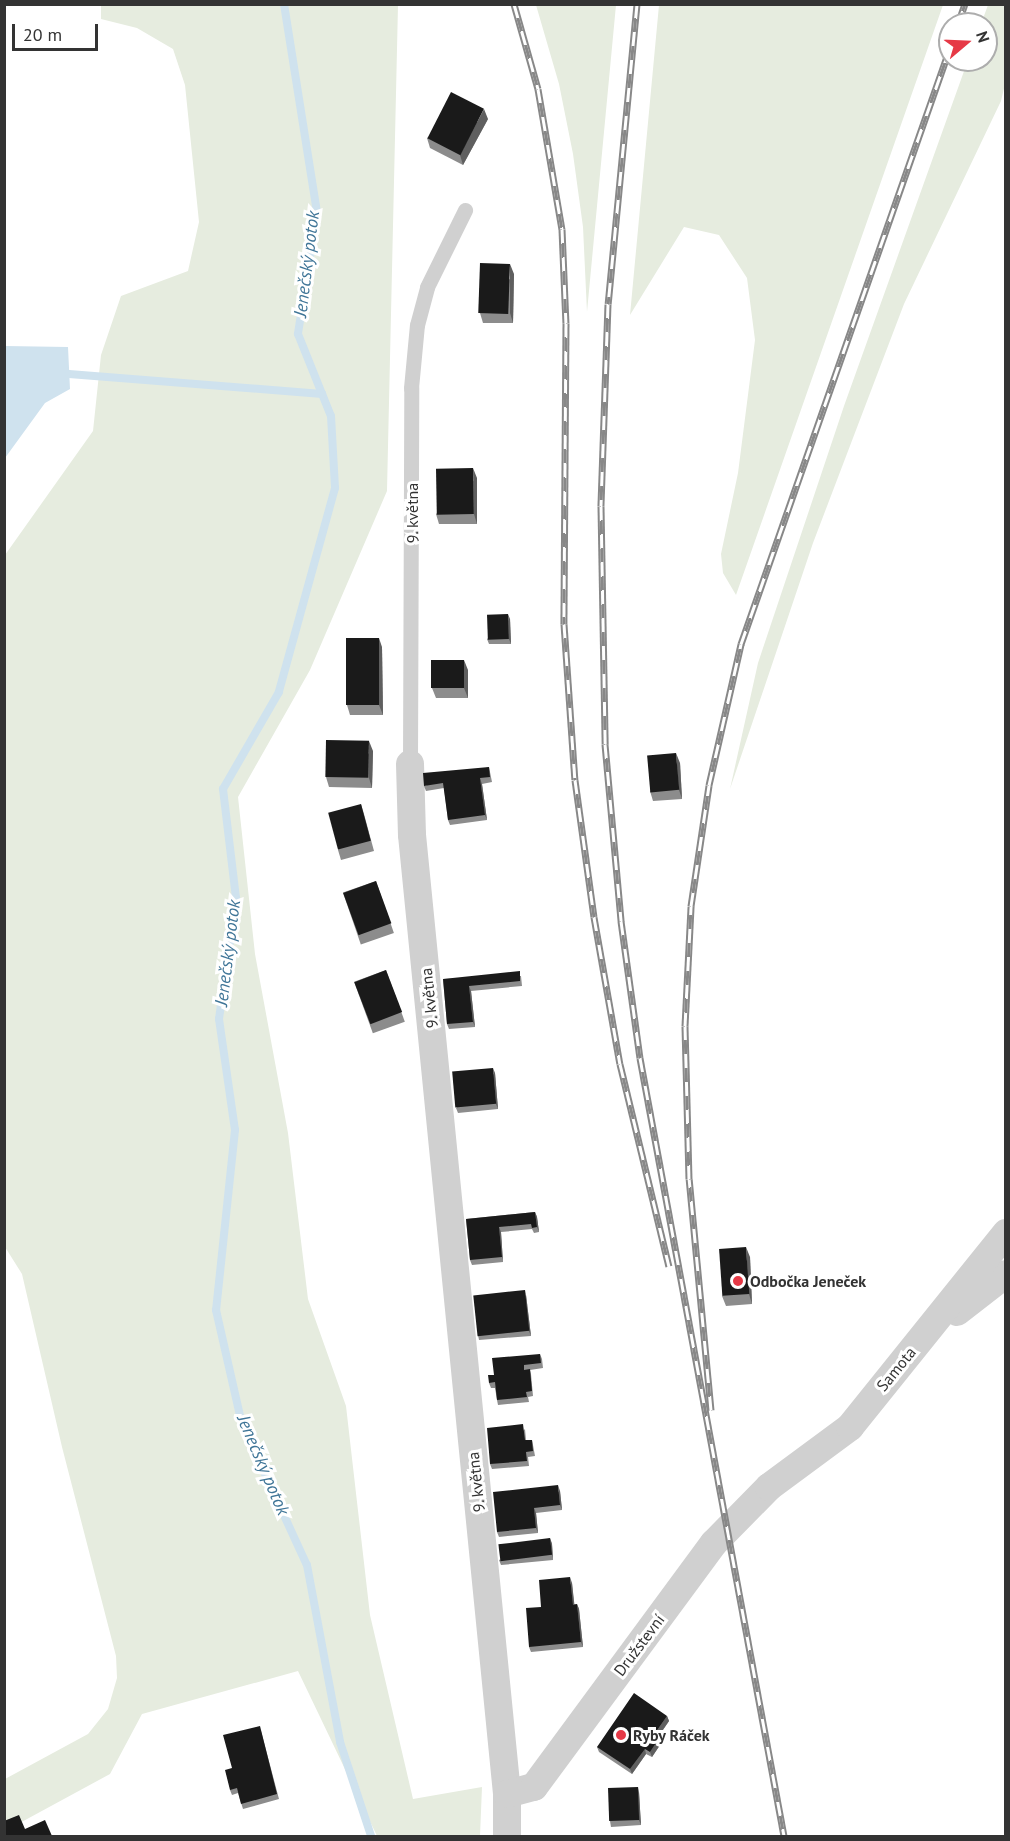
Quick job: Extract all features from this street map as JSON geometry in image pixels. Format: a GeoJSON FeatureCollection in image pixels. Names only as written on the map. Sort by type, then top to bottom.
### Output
{"type":"FeatureCollection","features":[{"type":"Feature","properties":{"kind":"street","name":"9. května"},"geometry":{"type":"LineString","coordinates":[[410,764],[412,835],[507,1794],[507,1836]]}},
{"type":"Feature","properties":{"kind":"street","name":"Samota"},"geometry":{"type":"LineString","coordinates":[[769,1487],[850,1427],[1005,1233]]}},
{"type":"Feature","properties":{"kind":"street"},"geometry":{"type":"LineString","coordinates":[[919,1340],[1005,1274]]}},
{"type":"Feature","properties":{"kind":"street","name":"Družstevní"},"geometry":{"type":"LineString","coordinates":[[507,1794],[534,1786],[714,1543],[769,1487]]}},
{"type":"Feature","properties":{"kind":"lane","name":"9. května"},"geometry":{"type":"LineString","coordinates":[[410,764],[411,388],[417,325],[427,287],[465,210]]}},
{"type":"Feature","properties":{"kind":"shaded area"},"geometry":{"type":"Polygon","coordinates":[[[101,5],[398,5],[387,491],[310,670],[238,797],[255,954],[288,1133],[308,1299],[346,1406],[370,1615],[413,1799],[482,1787],[480,1836],[377,1836],[298,1671],[142,1714],[110,1774],[5,1831],[5,1779],[88,1734],[108,1709],[117,1678],[116,1656],[62,1447],[22,1274],[5,1247],[5,555],[93,431],[101,355],[121,296],[188,271],[199,222],[185,85],[173,49],[137,28],[101,19],[101,5]]]}},
{"type":"Feature","properties":{"kind":"shaded area"},"geometry":{"type":"Polygon","coordinates":[[[536,5],[616,5],[587,312],[583,227],[573,154],[559,84],[536,5]]]}},
{"type":"Feature","properties":{"kind":"shaded area"},"geometry":{"type":"Polygon","coordinates":[[[659,5],[943,5],[941,12],[938,12],[938,19],[736,595],[723,573],[721,554],[738,473],[755,340],[747,278],[719,235],[684,227],[630,315],[659,5]]]}},
{"type":"Feature","properties":{"kind":"shaded area"},"geometry":{"type":"Polygon","coordinates":[[[988,5],[1005,5],[1006,80],[1001,101],[904,304],[813,543],[730,789],[758,663],[844,406],[964,72],[998,72],[998,12],[985,12],[988,5]]]}},
{"type":"Feature","properties":{"kind":"water"},"geometry":{"type":"Polygon","coordinates":[[[5,346],[68,347],[70,389],[45,403],[5,458],[5,346]]]}},
{"type":"Feature","properties":{"kind":"building"},"geometry":{"type":"Polygon","coordinates":[[[451,92],[484,109],[460,155],[427,138],[451,92]]]}},
{"type":"Feature","properties":{"kind":"building"},"geometry":{"type":"Polygon","coordinates":[[[480,263],[510,264],[508,314],[478,313],[480,263]]]}},
{"type":"Feature","properties":{"kind":"building"},"geometry":{"type":"Polygon","coordinates":[[[473,468],[474,514],[437,515],[436,469],[473,468]]]}},
{"type":"Feature","properties":{"kind":"building"},"geometry":{"type":"Polygon","coordinates":[[[508,614],[509,639],[488,640],[487,615],[508,614]]]}},
{"type":"Feature","properties":{"kind":"building"},"geometry":{"type":"Polygon","coordinates":[[[346,638],[379,638],[379,705],[346,705],[346,638]]]}},
{"type":"Feature","properties":{"kind":"building"},"geometry":{"type":"Polygon","coordinates":[[[431,660],[464,660],[464,688],[431,688],[431,660]]]}},
{"type":"Feature","properties":{"kind":"building"},"geometry":{"type":"Polygon","coordinates":[[[326,740],[369,741],[368,778],[325,777],[326,740]]]}},
{"type":"Feature","properties":{"kind":"building"},"geometry":{"type":"Polygon","coordinates":[[[676,753],[679,790],[650,792],[647,756],[676,753]]]}},
{"type":"Feature","properties":{"kind":"building"},"geometry":{"type":"Polygon","coordinates":[[[489,767],[490,777],[480,778],[485,815],[448,820],[443,783],[424,786],[423,773],[489,767]]]}},
{"type":"Feature","properties":{"kind":"building"},"geometry":{"type":"Polygon","coordinates":[[[361,804],[371,841],[338,850],[328,813],[361,804]]]}},
{"type":"Feature","properties":{"kind":"building"},"geometry":{"type":"Polygon","coordinates":[[[376,881],[391,923],[359,935],[343,893],[376,881]]]}},
{"type":"Feature","properties":{"kind":"building"},"geometry":{"type":"Polygon","coordinates":[[[386,970],[402,1012],[370,1024],[354,982],[386,970]]]}},
{"type":"Feature","properties":{"kind":"building"},"geometry":{"type":"Polygon","coordinates":[[[520,971],[520,981],[469,986],[473,1022],[447,1024],[443,979],[520,971]]]}},
{"type":"Feature","properties":{"kind":"building"},"geometry":{"type":"Polygon","coordinates":[[[493,1068],[496,1104],[455,1107],[452,1072],[493,1068]]]}},
{"type":"Feature","properties":{"kind":"building"},"geometry":{"type":"Polygon","coordinates":[[[535,1212],[537,1227],[532,1228],[531,1224],[499,1227],[502,1257],[470,1260],[466,1219],[535,1212]]]}},
{"type":"Feature","properties":{"kind":"building","name":"Odbočka Jeneček"},"geometry":{"type":"Polygon","coordinates":[[[746,1247],[749,1294],[722,1296],[719,1249],[746,1247]]]}},
{"type":"Feature","properties":{"kind":"building"},"geometry":{"type":"Polygon","coordinates":[[[525,1290],[529,1331],[478,1336],[473,1295],[525,1290]]]}},
{"type":"Feature","properties":{"kind":"building"},"geometry":{"type":"Polygon","coordinates":[[[540,1354],[541,1363],[524,1365],[524,1370],[530,1369],[532,1391],[526,1392],[527,1397],[497,1400],[495,1382],[489,1383],[488,1375],[494,1375],[492,1358],[540,1354]]]}},
{"type":"Feature","properties":{"kind":"building"},"geometry":{"type":"Polygon","coordinates":[[[523,1424],[525,1440],[532,1440],[533,1451],[526,1452],[527,1461],[490,1464],[487,1428],[523,1424]]]}},
{"type":"Feature","properties":{"kind":"building"},"geometry":{"type":"Polygon","coordinates":[[[558,1485],[560,1505],[534,1508],[536,1528],[497,1532],[493,1492],[558,1485]]]}},
{"type":"Feature","properties":{"kind":"building"},"geometry":{"type":"Polygon","coordinates":[[[550,1538],[552,1555],[500,1561],[498,1544],[550,1538]]]}},
{"type":"Feature","properties":{"kind":"building"},"geometry":{"type":"Polygon","coordinates":[[[570,1577],[573,1605],[577,1604],[581,1642],[529,1647],[526,1608],[541,1607],[539,1580],[570,1577]]]}},
{"type":"Feature","properties":{"kind":"building"},"geometry":{"type":"Polygon","coordinates":[[[634,1693],[667,1716],[653,1736],[658,1740],[650,1752],[645,1749],[630,1769],[597,1747],[634,1693]]]}},
{"type":"Feature","properties":{"kind":"building"},"geometry":{"type":"Polygon","coordinates":[[[260,1726],[277,1794],[241,1804],[237,1788],[230,1790],[225,1770],[232,1768],[223,1735],[260,1726]]]}},
{"type":"Feature","properties":{"kind":"building"},"geometry":{"type":"Polygon","coordinates":[[[638,1787],[639,1820],[609,1821],[608,1788],[638,1787]]]}},
{"type":"Feature","properties":{"kind":"building"},"geometry":{"type":"Polygon","coordinates":[[[19,1815],[25,1829],[45,1820],[52,1836],[4,1836],[4,1821],[19,1815]]]}},
{"type":"Feature","properties":{"kind":"waterway","name":"Jenečský potok"},"geometry":{"type":"LineString","coordinates":[[284,4],[317,212],[298,334],[331,416],[335,488],[279,692],[223,789],[236,898],[219,1019],[235,1130],[216,1310],[242,1424],[307,1565],[340,1742],[371,1836]]}},
{"type":"Feature","properties":{"kind":"waterway"},"geometry":{"type":"LineString","coordinates":[[69,374],[322,394]]}},
{"type":"Feature","properties":{"kind":"railway"},"geometry":{"type":"LineString","coordinates":[[514,4],[538,89],[562,229],[566,323],[564,624],[575,780],[594,917],[620,1064],[669,1266]]}},
{"type":"Feature","properties":{"kind":"railway"},"geometry":{"type":"LineString","coordinates":[[637,4],[608,304],[601,506],[605,744],[621,921],[640,1058],[784,1836]]}},
{"type":"Feature","properties":{"kind":"railway"},"geometry":{"type":"LineString","coordinates":[[962,12],[965,4]]}},
{"type":"Feature","properties":{"kind":"railway"},"geometry":{"type":"LineString","coordinates":[[711,1410],[689,1179],[685,1026],[691,906],[709,785],[741,644],[942,72]]}},
{"type":"Feature","properties":{"kind":"place","name":"Odbočka Jeneček"},"geometry":{"type":"Point","coordinates":[738,1281]}},
{"type":"Feature","properties":{"kind":"place","name":"Ryby Ráček"},"geometry":{"type":"Point","coordinates":[621,1735]}}]}
